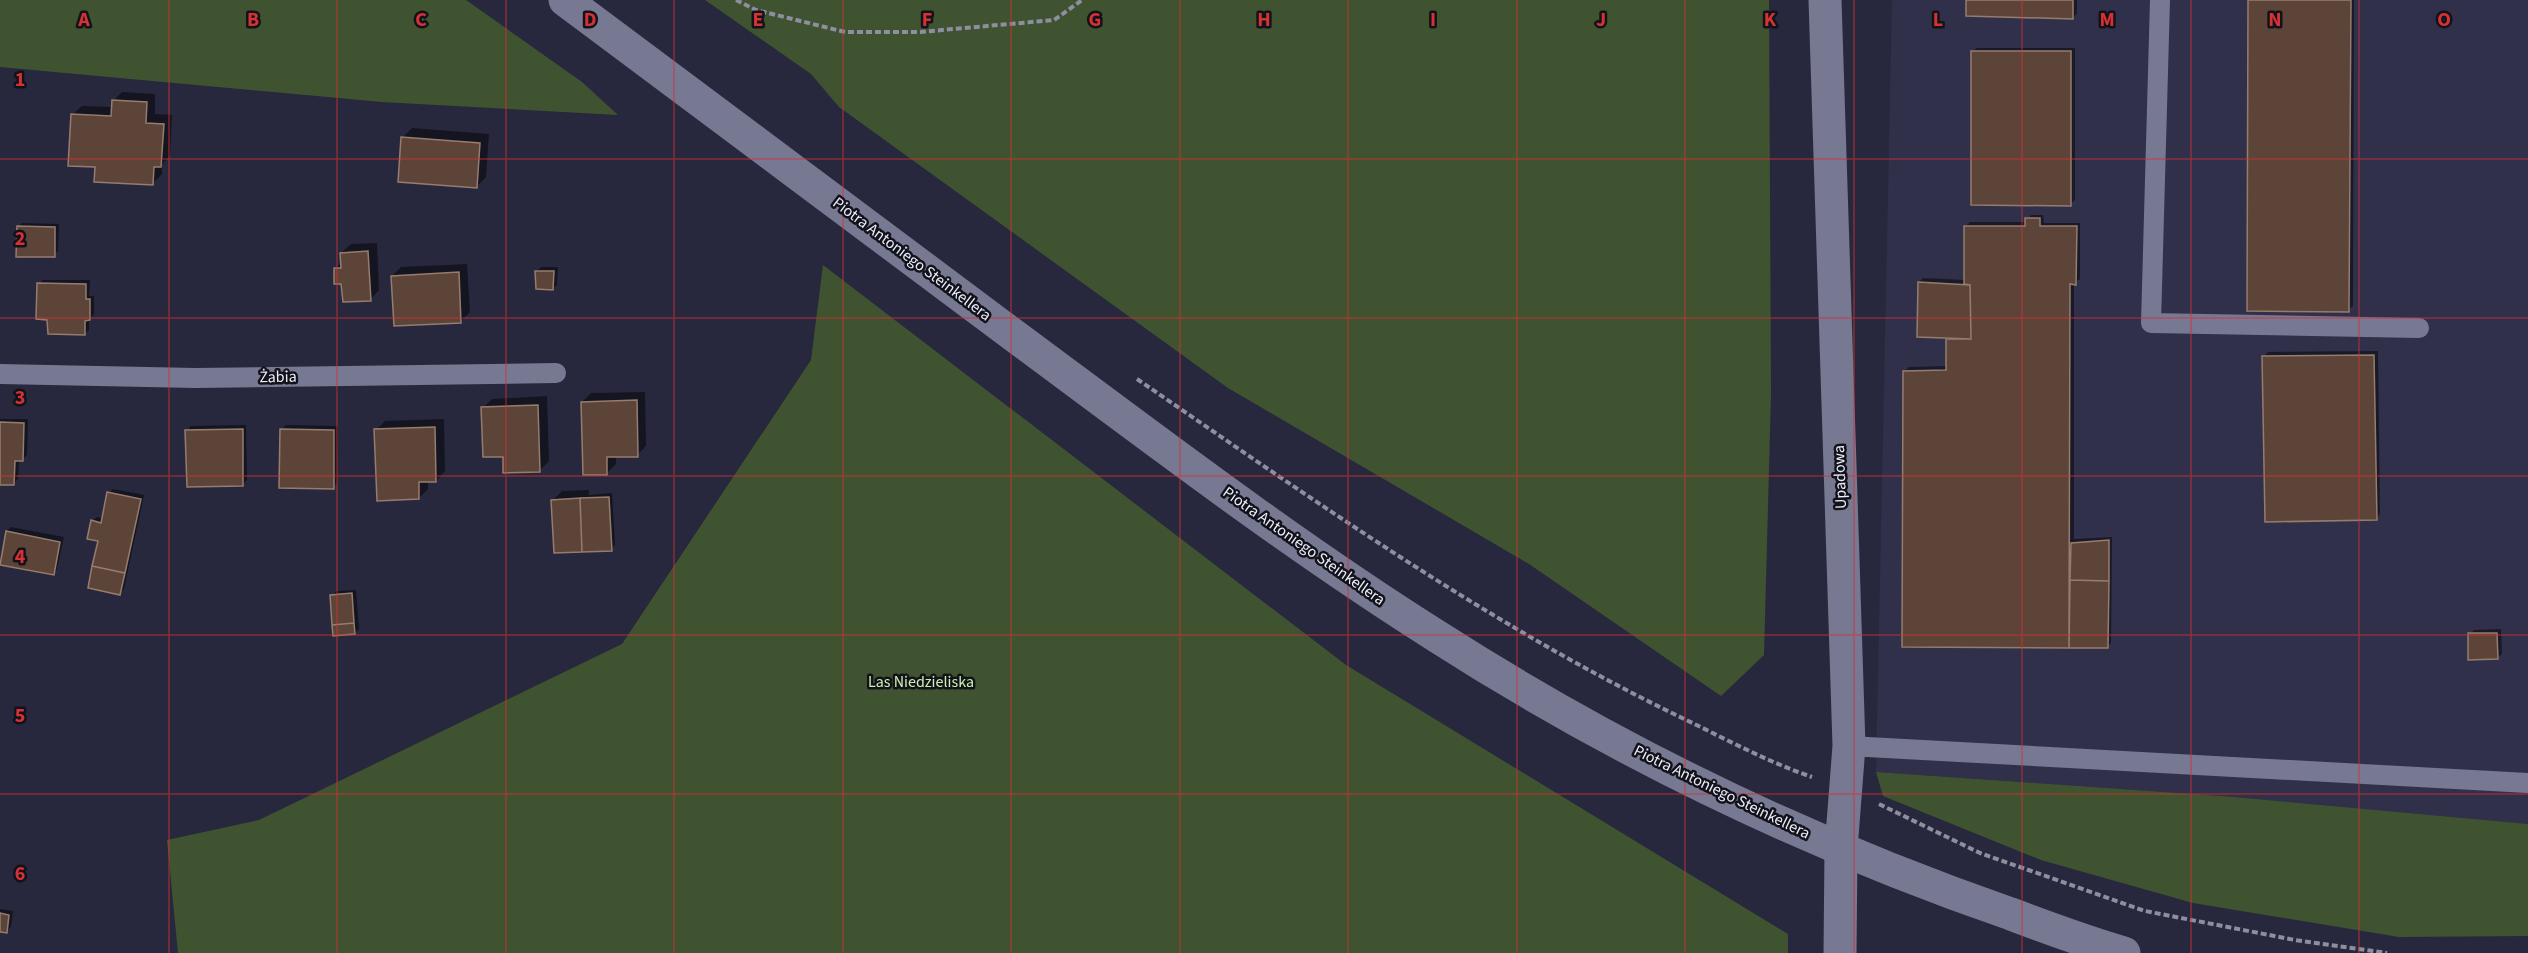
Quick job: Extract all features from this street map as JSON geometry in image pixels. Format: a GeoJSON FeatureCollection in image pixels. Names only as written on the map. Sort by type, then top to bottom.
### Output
{"type":"FeatureCollection","features":[{"type":"Feature","properties":{"kind":"street","name":"Piotra Antoniego Steinkellera"},"geometry":{"type":"LineString","coordinates":[[565,0],[1176,456],[1286,535],[1439,638],[1585,724],[1696,781],[1841,849],[1964,898],[2124,953]]}},
{"type":"Feature","properties":{"kind":"street","name":"Upadowa"},"geometry":{"type":"LineString","coordinates":[[1825,0],[1849,746],[1841,849],[1840,953]]}},
{"type":"Feature","properties":{"kind":"lane"},"geometry":{"type":"LineString","coordinates":[[2160,0],[2151,323],[2419,328]]}},
{"type":"Feature","properties":{"kind":"lane","name":"Żabia"},"geometry":{"type":"LineString","coordinates":[[0,374],[196,378],[556,373]]}},
{"type":"Feature","properties":{"kind":"lane"},"geometry":{"type":"LineString","coordinates":[[1849,746],[2528,783]]}},
{"type":"Feature","properties":{"kind":"path"},"geometry":{"type":"LineString","coordinates":[[736,0],[756,10],[845,32],[920,32],[1054,20],[1082,0]]}},
{"type":"Feature","properties":{"kind":"path"},"geometry":{"type":"LineString","coordinates":[[1130,374],[1466,601],[1605,680],[1795,771],[1846,788],[1980,853],[2145,911],[2295,940],[2387,953]]}},
{"type":"Feature","properties":{"kind":"shaded area"},"geometry":{"type":"Polygon","coordinates":[[[1892,0],[2528,0],[2528,824],[2235,797],[1876,772],[1892,0]]]}},
{"type":"Feature","properties":{"kind":"green space"},"geometry":{"type":"Polygon","coordinates":[[[0,0],[466,0],[582,82],[618,115],[382,102],[0,67],[0,0]]]}},
{"type":"Feature","properties":{"kind":"green space"},"geometry":{"type":"Polygon","coordinates":[[[705,0],[1769,0],[1771,394],[1764,655],[1721,696],[1529,564],[1228,388],[839,107],[811,74],[705,0]]]}},
{"type":"Feature","properties":{"kind":"green space","name":"Las Niedzieliska"},"geometry":{"type":"Polygon","coordinates":[[[823,265],[1346,665],[1788,934],[1788,953],[178,953],[167,840],[259,820],[622,644],[811,360],[823,265]]]}},
{"type":"Feature","properties":{"kind":"green space"},"geometry":{"type":"Polygon","coordinates":[[[1876,772],[2235,797],[2528,824],[2528,936],[2399,937],[2193,903],[2041,860],[1883,796],[1876,772]]]}},
{"type":"Feature","properties":{"kind":"building"},"geometry":{"type":"Polygon","coordinates":[[[1966,0],[2073,0],[2073,19],[1966,16],[1966,0]]]}},
{"type":"Feature","properties":{"kind":"building"},"geometry":{"type":"Polygon","coordinates":[[[2248,0],[2351,0],[2349,312],[2247,311],[2248,0]]]}},
{"type":"Feature","properties":{"kind":"building"},"geometry":{"type":"Polygon","coordinates":[[[1971,51],[2071,51],[2071,206],[1971,205],[1971,51]]]}},
{"type":"Feature","properties":{"kind":"building"},"geometry":{"type":"Polygon","coordinates":[[[112,100],[147,102],[146,123],[164,124],[161,167],[154,167],[153,185],[94,182],[95,167],[68,166],[71,114],[111,116],[112,100]]]}},
{"type":"Feature","properties":{"kind":"building"},"geometry":{"type":"Polygon","coordinates":[[[401,137],[480,143],[477,188],[398,182],[401,137]]]}},
{"type":"Feature","properties":{"kind":"building"},"geometry":{"type":"Polygon","coordinates":[[[2025,218],[2040,218],[2040,226],[2077,226],[2076,285],[2070,284],[2069,648],[1902,647],[1903,371],[1946,370],[1946,339],[1971,339],[1970,285],[1964,284],[1964,226],[2025,226],[2025,218]]]}},
{"type":"Feature","properties":{"kind":"building"},"geometry":{"type":"Polygon","coordinates":[[[17,226],[55,227],[55,257],[16,257],[17,226]]]}},
{"type":"Feature","properties":{"kind":"building"},"geometry":{"type":"Polygon","coordinates":[[[368,251],[371,301],[343,302],[341,284],[334,284],[334,268],[341,268],[340,253],[368,251]]]}},
{"type":"Feature","properties":{"kind":"building"},"geometry":{"type":"Polygon","coordinates":[[[535,271],[554,271],[553,290],[536,289],[535,271]]]}},
{"type":"Feature","properties":{"kind":"building"},"geometry":{"type":"Polygon","coordinates":[[[459,272],[461,323],[394,326],[391,276],[459,272]]]}},
{"type":"Feature","properties":{"kind":"building"},"geometry":{"type":"Polygon","coordinates":[[[1918,282],[1970,285],[1971,339],[1917,337],[1918,282]]]}},
{"type":"Feature","properties":{"kind":"building"},"geometry":{"type":"Polygon","coordinates":[[[37,283],[86,284],[86,299],[90,299],[90,320],[85,321],[85,335],[48,334],[47,320],[36,319],[37,283]]]}},
{"type":"Feature","properties":{"kind":"building"},"geometry":{"type":"Polygon","coordinates":[[[2374,355],[2377,520],[2265,522],[2262,356],[2374,355]]]}},
{"type":"Feature","properties":{"kind":"building"},"geometry":{"type":"Polygon","coordinates":[[[637,400],[638,457],[607,457],[607,475],[583,475],[581,402],[637,400]]]}},
{"type":"Feature","properties":{"kind":"building"},"geometry":{"type":"Polygon","coordinates":[[[538,405],[540,472],[503,473],[503,457],[483,457],[481,407],[538,405]]]}},
{"type":"Feature","properties":{"kind":"building"},"geometry":{"type":"Polygon","coordinates":[[[0,422],[24,423],[23,461],[15,461],[14,485],[0,485],[0,422]]]}},
{"type":"Feature","properties":{"kind":"building"},"geometry":{"type":"Polygon","coordinates":[[[435,427],[436,482],[419,482],[419,499],[377,501],[374,429],[435,427]]]}},
{"type":"Feature","properties":{"kind":"building"},"geometry":{"type":"Polygon","coordinates":[[[243,429],[243,486],[187,487],[185,430],[243,429]]]}},
{"type":"Feature","properties":{"kind":"building"},"geometry":{"type":"Polygon","coordinates":[[[280,429],[334,430],[334,489],[279,488],[280,429]]]}},
{"type":"Feature","properties":{"kind":"building"},"geometry":{"type":"Polygon","coordinates":[[[107,492],[141,499],[125,573],[92,566],[98,541],[87,539],[91,520],[101,523],[107,492]]]}},
{"type":"Feature","properties":{"kind":"building"},"geometry":{"type":"Polygon","coordinates":[[[609,497],[612,551],[582,552],[580,498],[609,497]]]}},
{"type":"Feature","properties":{"kind":"building"},"geometry":{"type":"Polygon","coordinates":[[[580,498],[582,552],[554,553],[551,500],[580,498]]]}},
{"type":"Feature","properties":{"kind":"building"},"geometry":{"type":"Polygon","coordinates":[[[6,531],[60,542],[54,575],[0,565],[6,531]]]}},
{"type":"Feature","properties":{"kind":"building"},"geometry":{"type":"Polygon","coordinates":[[[2109,540],[2109,581],[2070,580],[2071,543],[2109,540]]]}},
{"type":"Feature","properties":{"kind":"building"},"geometry":{"type":"Polygon","coordinates":[[[92,566],[125,573],[120,595],[88,588],[92,566]]]}},
{"type":"Feature","properties":{"kind":"building"},"geometry":{"type":"Polygon","coordinates":[[[2070,580],[2109,581],[2108,648],[2069,648],[2070,580]]]}},
{"type":"Feature","properties":{"kind":"building"},"geometry":{"type":"Polygon","coordinates":[[[352,593],[354,623],[332,625],[330,595],[352,593]]]}},
{"type":"Feature","properties":{"kind":"building"},"geometry":{"type":"Polygon","coordinates":[[[354,623],[355,634],[333,636],[332,625],[354,623]]]}},
{"type":"Feature","properties":{"kind":"building"},"geometry":{"type":"Polygon","coordinates":[[[2468,633],[2497,633],[2498,659],[2468,660],[2468,633]]]}},
{"type":"Feature","properties":{"kind":"building"},"geometry":{"type":"Polygon","coordinates":[[[0,913],[9,915],[7,933],[0,932],[0,913]]]}}]}
